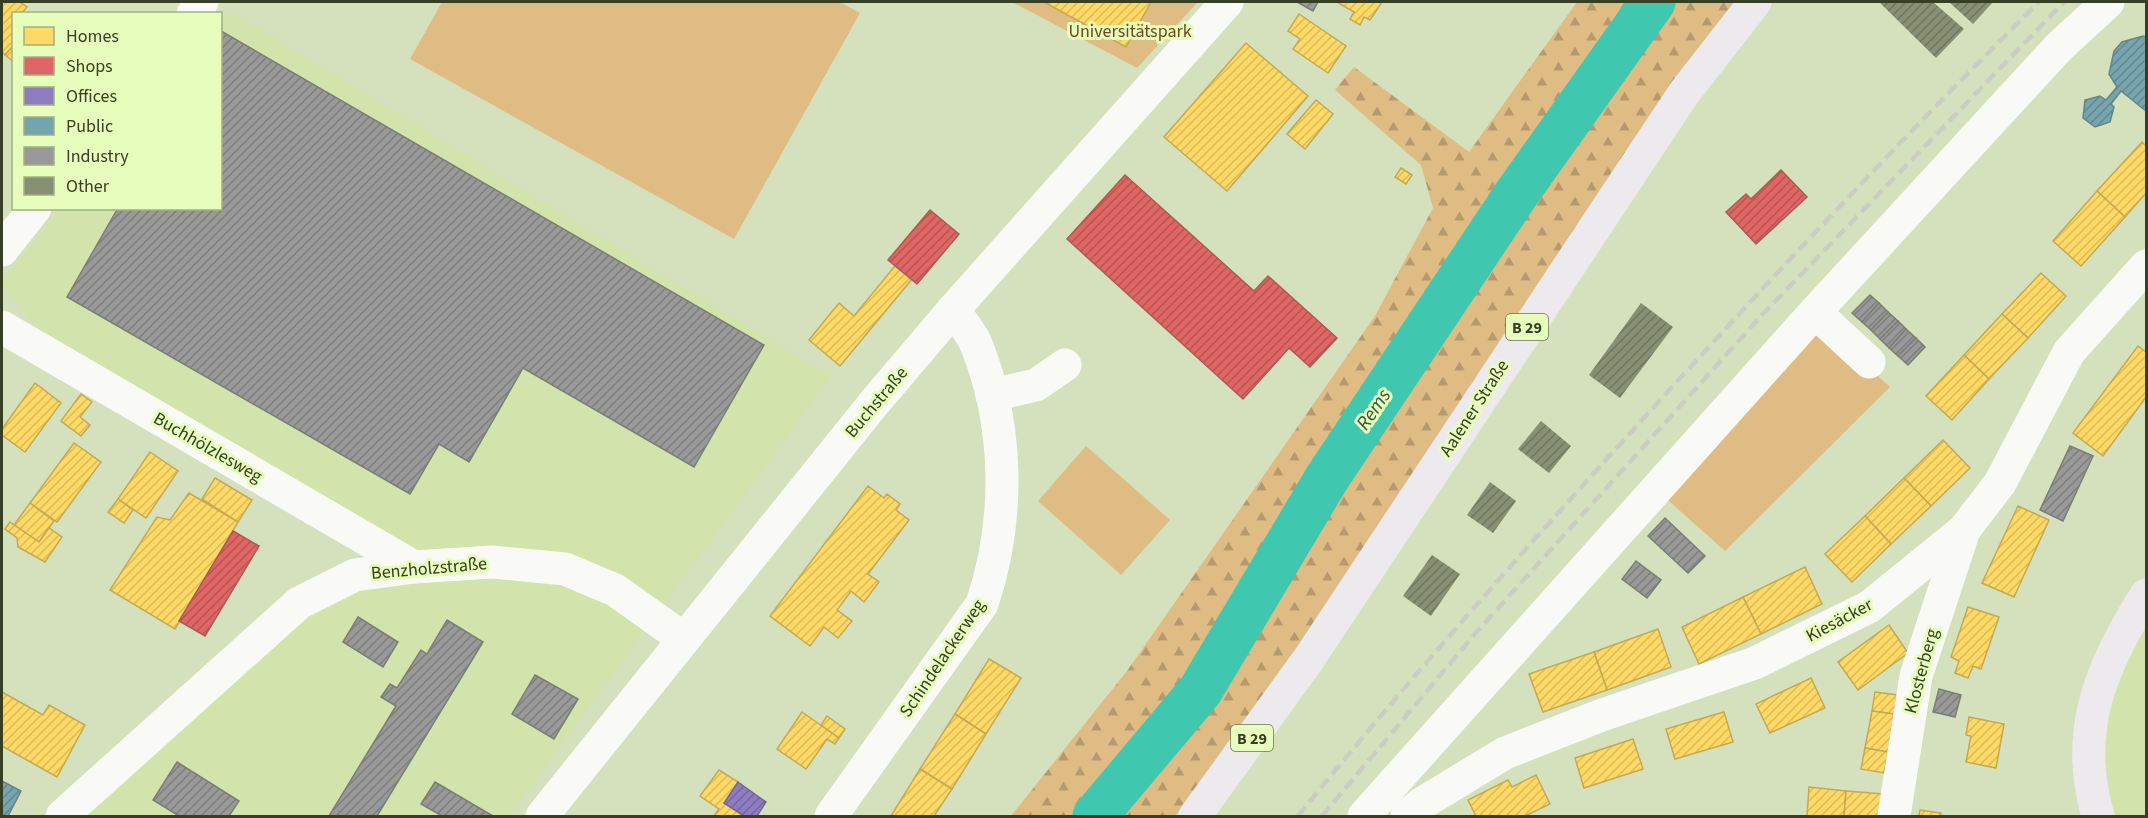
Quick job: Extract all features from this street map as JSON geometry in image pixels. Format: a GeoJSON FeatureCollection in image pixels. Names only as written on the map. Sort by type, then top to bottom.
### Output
{"type":"FeatureCollection","features":[{"type":"Feature","properties":{"kind":"main road","name":"Aalener Straße"},"geometry":{"type":"LineString","coordinates":[[1195,816],[1308,660],[1684,93],[1755,2]]}},
{"type":"Feature","properties":{"kind":"main road"},"geometry":{"type":"LineString","coordinates":[[2098,816],[2091,793],[2087,742],[2097,690],[2119,637],[2146,596]]}},
{"type":"Feature","properties":{"kind":"street"},"geometry":{"type":"LineString","coordinates":[[1364,816],[1815,312],[2060,46],[2108,2]]}},
{"type":"Feature","properties":{"kind":"street","name":"Buchstraße"},"geometry":{"type":"LineString","coordinates":[[542,816],[874,403],[1220,4]]}},
{"type":"Feature","properties":{"kind":"street"},"geometry":{"type":"LineString","coordinates":[[2,250],[33,210]]}},
{"type":"Feature","properties":{"kind":"street","name":"Kiesäcker"},"geometry":{"type":"LineString","coordinates":[[1407,816],[1421,804],[1505,753],[1602,715],[1755,663],[1869,607],[1964,530],[2000,483],[2069,352],[2146,266]]}},
{"type":"Feature","properties":{"kind":"street","name":"Schindelackerweg"},"geometry":{"type":"LineString","coordinates":[[831,816],[982,604],[993,572],[1001,527],[1002,467],[992,395],[975,341],[953,310]]}},
{"type":"Feature","properties":{"kind":"street"},"geometry":{"type":"LineString","coordinates":[[1815,312],[1869,362]]}},
{"type":"Feature","properties":{"kind":"street","name":"Buchhölzlesweg"},"geometry":{"type":"LineString","coordinates":[[2,327],[414,567]]}},
{"type":"Feature","properties":{"kind":"street"},"geometry":{"type":"LineString","coordinates":[[992,395],[1036,385],[1065,365]]}},
{"type":"Feature","properties":{"kind":"street","name":"Klosterberg"},"geometry":{"type":"LineString","coordinates":[[1894,816],[1916,676],[1964,530]]}},
{"type":"Feature","properties":{"kind":"street","name":"Benzholzstraße"},"geometry":{"type":"LineString","coordinates":[[62,816],[299,603],[355,575],[414,567],[492,562],[565,569],[615,590],[684,639]]}},
{"type":"Feature","properties":{"kind":"shaded area"},"geometry":{"type":"Polygon","coordinates":[[[230,11],[831,377],[509,816],[62,816],[299,603],[413,567],[137,406],[32,321],[2,284],[2,280],[61,210],[222,210],[222,20],[230,11]]]}},
{"type":"Feature","properties":{"kind":"shaded area"},"geometry":{"type":"Polygon","coordinates":[[[2146,620],[2146,816],[2114,816],[2107,765],[2108,720],[2123,659],[2146,620]]]}},
{"type":"Feature","properties":{"kind":"green space"},"geometry":{"type":"Polygon","coordinates":[[[442,2],[840,2],[860,13],[734,239],[410,59],[442,2]]]}},
{"type":"Feature","properties":{"kind":"green space","name":"Universitätspark"},"geometry":{"type":"Polygon","coordinates":[[[1012,2],[1198,2],[1137,68],[1012,2]]]}},
{"type":"Feature","properties":{"kind":"green space"},"geometry":{"type":"Polygon","coordinates":[[[1577,2],[1740,2],[1290,668],[1175,816],[1011,816],[1127,671],[1375,316],[1433,208],[1421,165],[1335,90],[1354,67],[1469,152],[1577,2]]]}},
{"type":"Feature","properties":{"kind":"green space"},"geometry":{"type":"Polygon","coordinates":[[[1817,320],[1890,387],[1725,551],[1661,494],[1817,320]]]}},
{"type":"Feature","properties":{"kind":"green space"},"geometry":{"type":"Polygon","coordinates":[[[1086,446],[1170,520],[1121,575],[1038,501],[1086,446]]]}},
{"type":"Feature","properties":{"kind":"building: Homes"},"geometry":{"type":"Polygon","coordinates":[[[2,2],[20,2],[27,7],[23,12],[12,12],[12,47],[5,55],[2,52],[2,2]]]}},
{"type":"Feature","properties":{"kind":"building: Homes"},"geometry":{"type":"Polygon","coordinates":[[[1044,2],[1151,2],[1126,47],[1044,2]]]}},
{"type":"Feature","properties":{"kind":"building: Homes"},"geometry":{"type":"Polygon","coordinates":[[[1337,2],[1382,2],[1370,20],[1364,17],[1360,25],[1350,19],[1354,12],[1337,2]]]}},
{"type":"Feature","properties":{"kind":"building: Homes"},"geometry":{"type":"Polygon","coordinates":[[[1299,14],[1346,46],[1328,73],[1293,49],[1300,39],[1288,31],[1299,14]]]}},
{"type":"Feature","properties":{"kind":"building: Homes"},"geometry":{"type":"Polygon","coordinates":[[[1246,43],[1308,96],[1227,191],[1164,137],[1246,43]]]}},
{"type":"Feature","properties":{"kind":"building: Homes"},"geometry":{"type":"Polygon","coordinates":[[[12,47],[12,60],[5,55],[12,47]]]}},
{"type":"Feature","properties":{"kind":"building: Homes"},"geometry":{"type":"Polygon","coordinates":[[[1316,100],[1333,114],[1305,149],[1287,134],[1316,100]]]}},
{"type":"Feature","properties":{"kind":"building: Homes"},"geometry":{"type":"Polygon","coordinates":[[[2142,142],[2146,146],[2146,193],[2125,217],[2097,191],[2142,142]]]}},
{"type":"Feature","properties":{"kind":"building: Homes"},"geometry":{"type":"Polygon","coordinates":[[[1401,168],[1412,175],[1406,184],[1395,177],[1401,168]]]}},
{"type":"Feature","properties":{"kind":"building: Homes"},"geometry":{"type":"Polygon","coordinates":[[[2097,191],[2125,217],[2081,266],[2053,241],[2097,191]]]}},
{"type":"Feature","properties":{"kind":"building: Homes"},"geometry":{"type":"Polygon","coordinates":[[[895,266],[912,279],[840,366],[809,340],[839,303],[854,316],[895,266]]]}},
{"type":"Feature","properties":{"kind":"building: Homes"},"geometry":{"type":"Polygon","coordinates":[[[2041,273],[2066,296],[2028,338],[2002,314],[2041,273]]]}},
{"type":"Feature","properties":{"kind":"building: Homes"},"geometry":{"type":"Polygon","coordinates":[[[2002,314],[2028,338],[1989,379],[1964,355],[2002,314]]]}},
{"type":"Feature","properties":{"kind":"building: Homes"},"geometry":{"type":"Polygon","coordinates":[[[2138,346],[2146,352],[2146,397],[2103,456],[2073,433],[2138,346]]]}},
{"type":"Feature","properties":{"kind":"building: Homes"},"geometry":{"type":"Polygon","coordinates":[[[1964,355],[1989,379],[1952,420],[1926,396],[1964,355]]]}},
{"type":"Feature","properties":{"kind":"building: Homes"},"geometry":{"type":"Polygon","coordinates":[[[35,383],[61,403],[25,452],[2,435],[2,429],[35,383]]]}},
{"type":"Feature","properties":{"kind":"building: Homes"},"geometry":{"type":"Polygon","coordinates":[[[81,394],[92,402],[80,417],[90,425],[81,436],[61,421],[81,394]]]}},
{"type":"Feature","properties":{"kind":"building: Homes"},"geometry":{"type":"Polygon","coordinates":[[[1943,440],[1970,468],[1931,506],[1904,478],[1943,440]]]}},
{"type":"Feature","properties":{"kind":"building: Homes"},"geometry":{"type":"Polygon","coordinates":[[[74,443],[101,462],[57,522],[30,503],[74,443]]]}},
{"type":"Feature","properties":{"kind":"building: Homes"},"geometry":{"type":"Polygon","coordinates":[[[150,452],[178,471],[146,518],[118,499],[150,452]]]}},
{"type":"Feature","properties":{"kind":"building: Homes"},"geometry":{"type":"Polygon","coordinates":[[[215,478],[252,500],[238,522],[202,499],[215,478]]]}},
{"type":"Feature","properties":{"kind":"building: Homes"},"geometry":{"type":"Polygon","coordinates":[[[1904,478],[1931,506],[1891,544],[1865,516],[1904,478]]]}},
{"type":"Feature","properties":{"kind":"building: Homes"},"geometry":{"type":"Polygon","coordinates":[[[868,486],[884,498],[887,494],[900,504],[896,510],[909,520],[868,574],[879,582],[864,602],[851,591],[837,610],[852,621],[838,638],[824,627],[810,646],[770,616],[868,486]]]}},
{"type":"Feature","properties":{"kind":"building: Homes"},"geometry":{"type":"Polygon","coordinates":[[[189,493],[238,522],[175,629],[110,590],[157,517],[170,520],[189,493]]]}},
{"type":"Feature","properties":{"kind":"building: Homes"},"geometry":{"type":"Polygon","coordinates":[[[118,499],[133,510],[124,523],[108,512],[118,499]]]}},
{"type":"Feature","properties":{"kind":"building: Homes"},"geometry":{"type":"Polygon","coordinates":[[[30,503],[54,521],[39,542],[14,525],[30,503]]]}},
{"type":"Feature","properties":{"kind":"building: Homes"},"geometry":{"type":"Polygon","coordinates":[[[2018,506],[2049,520],[2014,597],[1982,583],[2018,506]]]}},
{"type":"Feature","properties":{"kind":"building: Homes"},"geometry":{"type":"Polygon","coordinates":[[[1865,516],[1891,544],[1852,582],[1825,554],[1865,516]]]}},
{"type":"Feature","properties":{"kind":"building: Homes"},"geometry":{"type":"Polygon","coordinates":[[[10,522],[39,542],[49,528],[62,537],[45,562],[18,547],[17,538],[5,529],[10,522]]]}},
{"type":"Feature","properties":{"kind":"building: Homes"},"geometry":{"type":"Polygon","coordinates":[[[1805,567],[1822,604],[1761,634],[1743,597],[1805,567]]]}},
{"type":"Feature","properties":{"kind":"building: Homes"},"geometry":{"type":"Polygon","coordinates":[[[1743,597],[1761,634],[1699,664],[1682,627],[1743,597]]]}},
{"type":"Feature","properties":{"kind":"building: Homes"},"geometry":{"type":"Polygon","coordinates":[[[1968,607],[1999,617],[1981,669],[1973,666],[1968,678],[1955,673],[1959,661],[1951,657],[1968,607]]]}},
{"type":"Feature","properties":{"kind":"building: Homes"},"geometry":{"type":"Polygon","coordinates":[[[1889,625],[1908,653],[1858,690],[1838,662],[1889,625]]]}},
{"type":"Feature","properties":{"kind":"building: Homes"},"geometry":{"type":"Polygon","coordinates":[[[1658,629],[1671,667],[1607,690],[1594,652],[1658,629]]]}},
{"type":"Feature","properties":{"kind":"building: Homes"},"geometry":{"type":"Polygon","coordinates":[[[1594,652],[1607,690],[1543,712],[1529,674],[1594,652]]]}},
{"type":"Feature","properties":{"kind":"building: Homes"},"geometry":{"type":"Polygon","coordinates":[[[989,659],[1021,678],[986,734],[955,714],[989,659]]]}},
{"type":"Feature","properties":{"kind":"building: Homes"},"geometry":{"type":"Polygon","coordinates":[[[1811,678],[1825,708],[1770,733],[1756,704],[1811,678]]]}},
{"type":"Feature","properties":{"kind":"building: Homes"},"geometry":{"type":"Polygon","coordinates":[[[2,692],[43,715],[49,705],[85,725],[57,777],[2,746],[2,692]]]}},
{"type":"Feature","properties":{"kind":"building: Homes"},"geometry":{"type":"Polygon","coordinates":[[[1875,692],[1897,695],[1894,714],[1872,711],[1875,692]]]}},
{"type":"Feature","properties":{"kind":"building: Homes"},"geometry":{"type":"Polygon","coordinates":[[[1872,711],[1894,714],[1888,752],[1865,748],[1872,711]]]}},
{"type":"Feature","properties":{"kind":"building: Homes"},"geometry":{"type":"Polygon","coordinates":[[[802,712],[839,738],[835,744],[827,739],[806,769],[777,749],[802,712]]]}},
{"type":"Feature","properties":{"kind":"building: Homes"},"geometry":{"type":"Polygon","coordinates":[[[1724,712],[1733,742],[1675,759],[1666,729],[1724,712]]]}},
{"type":"Feature","properties":{"kind":"building: Homes"},"geometry":{"type":"Polygon","coordinates":[[[955,714],[986,734],[952,789],[920,769],[955,714]]]}},
{"type":"Feature","properties":{"kind":"building: Homes"},"geometry":{"type":"Polygon","coordinates":[[[827,716],[845,729],[839,738],[821,725],[827,716]]]}},
{"type":"Feature","properties":{"kind":"building: Homes"},"geometry":{"type":"Polygon","coordinates":[[[1969,717],[2004,724],[1996,768],[1966,762],[1971,736],[1966,735],[1969,717]]]}},
{"type":"Feature","properties":{"kind":"building: Homes"},"geometry":{"type":"Polygon","coordinates":[[[1633,739],[1643,769],[1584,788],[1575,758],[1633,739]]]}},
{"type":"Feature","properties":{"kind":"building: Homes"},"geometry":{"type":"Polygon","coordinates":[[[1865,748],[1888,752],[1884,773],[1861,769],[1865,748]]]}},
{"type":"Feature","properties":{"kind":"building: Homes"},"geometry":{"type":"Polygon","coordinates":[[[920,769],[952,789],[934,816],[891,816],[920,769]]]}},
{"type":"Feature","properties":{"kind":"building: Homes"},"geometry":{"type":"Polygon","coordinates":[[[719,770],[738,782],[724,803],[744,816],[714,816],[719,809],[700,796],[719,770]]]}},
{"type":"Feature","properties":{"kind":"building: Homes"},"geometry":{"type":"Polygon","coordinates":[[[1536,775],[1550,804],[1525,816],[1476,816],[1468,800],[1508,780],[1512,787],[1536,775]]]}},
{"type":"Feature","properties":{"kind":"building: Homes"},"geometry":{"type":"Polygon","coordinates":[[[1809,787],[1846,791],[1844,816],[1807,816],[1809,787]]]}},
{"type":"Feature","properties":{"kind":"building: Homes"},"geometry":{"type":"Polygon","coordinates":[[[1846,791],[1883,794],[1881,816],[1844,816],[1846,791]]]}},
{"type":"Feature","properties":{"kind":"building: Homes"},"geometry":{"type":"Polygon","coordinates":[[[1920,810],[1941,813],[1940,816],[1919,816],[1920,810]]]}},
{"type":"Feature","properties":{"kind":"building: Shops"},"geometry":{"type":"Polygon","coordinates":[[[1781,170],[1807,197],[1756,244],[1726,212],[1746,194],[1751,199],[1781,170]]]}},
{"type":"Feature","properties":{"kind":"building: Shops"},"geometry":{"type":"Polygon","coordinates":[[[1125,175],[1254,291],[1268,276],[1337,338],[1310,367],[1289,348],[1243,399],[1067,239],[1125,175]]]}},
{"type":"Feature","properties":{"kind":"building: Shops"},"geometry":{"type":"Polygon","coordinates":[[[930,210],[959,234],[917,284],[888,260],[930,210]]]}},
{"type":"Feature","properties":{"kind":"building: Shops"},"geometry":{"type":"Polygon","coordinates":[[[233,531],[259,546],[205,636],[179,621],[233,531]]]}},
{"type":"Feature","properties":{"kind":"building: Offices"},"geometry":{"type":"Polygon","coordinates":[[[738,782],[766,802],[757,816],[744,816],[724,803],[738,782]]]}},
{"type":"Feature","properties":{"kind":"building: Public"},"geometry":{"type":"Polygon","coordinates":[[[2146,37],[2146,111],[2121,91],[2111,104],[2114,107],[2110,122],[2095,127],[2083,118],[2085,100],[2100,96],[2106,100],[2117,87],[2109,74],[2114,51],[2122,42],[2146,37]]]}},
{"type":"Feature","properties":{"kind":"building: Public"},"geometry":{"type":"Polygon","coordinates":[[[2,781],[21,791],[8,816],[2,816],[2,781]]]}},
{"type":"Feature","properties":{"kind":"building: Industry"},"geometry":{"type":"Polygon","coordinates":[[[1297,2],[1318,2],[1313,11],[1297,2]]]}},
{"type":"Feature","properties":{"kind":"building: Industry"},"geometry":{"type":"Polygon","coordinates":[[[222,32],[764,345],[694,467],[523,368],[469,462],[439,444],[410,494],[67,297],[117,210],[222,210],[222,32]]]}},
{"type":"Feature","properties":{"kind":"building: Industry"},"geometry":{"type":"Polygon","coordinates":[[[1870,295],[1879,303],[1862,322],[1852,313],[1870,295]]]}},
{"type":"Feature","properties":{"kind":"building: Industry"},"geometry":{"type":"Polygon","coordinates":[[[1879,303],[1888,312],[1871,330],[1862,322],[1879,303]]]}},
{"type":"Feature","properties":{"kind":"building: Industry"},"geometry":{"type":"Polygon","coordinates":[[[1888,312],[1898,321],[1880,339],[1871,330],[1888,312]]]}},
{"type":"Feature","properties":{"kind":"building: Industry"},"geometry":{"type":"Polygon","coordinates":[[[1898,321],[1906,329],[1889,348],[1880,339],[1898,321]]]}},
{"type":"Feature","properties":{"kind":"building: Industry"},"geometry":{"type":"Polygon","coordinates":[[[1906,329],[1916,338],[1898,356],[1889,348],[1906,329]]]}},
{"type":"Feature","properties":{"kind":"building: Industry"},"geometry":{"type":"Polygon","coordinates":[[[1916,338],[1925,347],[1908,365],[1898,356],[1916,338]]]}},
{"type":"Feature","properties":{"kind":"building: Industry"},"geometry":{"type":"Polygon","coordinates":[[[2070,446],[2093,456],[2063,521],[2040,510],[2070,446]]]}},
{"type":"Feature","properties":{"kind":"building: Industry"},"geometry":{"type":"Polygon","coordinates":[[[1665,518],[1705,556],[1688,573],[1648,536],[1665,518]]]}},
{"type":"Feature","properties":{"kind":"building: Industry"},"geometry":{"type":"Polygon","coordinates":[[[1636,561],[1661,580],[1647,598],[1622,579],[1636,561]]]}},
{"type":"Feature","properties":{"kind":"building: Industry"},"geometry":{"type":"Polygon","coordinates":[[[358,617],[398,642],[383,667],[343,642],[358,617]]]}},
{"type":"Feature","properties":{"kind":"building: Industry"},"geometry":{"type":"Polygon","coordinates":[[[447,620],[483,642],[377,816],[329,816],[396,706],[381,697],[390,684],[397,688],[421,650],[427,654],[447,620]]]}},
{"type":"Feature","properties":{"kind":"building: Industry"},"geometry":{"type":"Polygon","coordinates":[[[535,675],[578,699],[554,739],[512,714],[535,675]]]}},
{"type":"Feature","properties":{"kind":"building: Industry"},"geometry":{"type":"Polygon","coordinates":[[[1939,689],[1961,695],[1955,717],[1933,712],[1939,689]]]}},
{"type":"Feature","properties":{"kind":"building: Industry"},"geometry":{"type":"Polygon","coordinates":[[[177,762],[239,801],[229,816],[179,816],[153,800],[177,762]]]}},
{"type":"Feature","properties":{"kind":"building: Industry"},"geometry":{"type":"Polygon","coordinates":[[[435,782],[493,816],[442,816],[421,804],[435,782]]]}},
{"type":"Feature","properties":{"kind":"building: Other"},"geometry":{"type":"Polygon","coordinates":[[[1879,2],[1933,2],[1964,29],[1936,58],[1879,2]]]}},
{"type":"Feature","properties":{"kind":"building: Other"},"geometry":{"type":"Polygon","coordinates":[[[1949,2],[1993,2],[1973,24],[1949,2]]]}},
{"type":"Feature","properties":{"kind":"building: Other"},"geometry":{"type":"Polygon","coordinates":[[[1641,303],[1673,327],[1620,398],[1589,375],[1641,303]]]}},
{"type":"Feature","properties":{"kind":"building: Other"},"geometry":{"type":"Polygon","coordinates":[[[1541,421],[1571,446],[1549,473],[1518,449],[1541,421]]]}},
{"type":"Feature","properties":{"kind":"building: Other"},"geometry":{"type":"Polygon","coordinates":[[[1490,482],[1516,501],[1493,533],[1467,515],[1490,482]]]}},
{"type":"Feature","properties":{"kind":"building: Other"},"geometry":{"type":"Polygon","coordinates":[[[1432,555],[1460,574],[1431,616],[1403,596],[1432,555]]]}},
{"type":"Feature","properties":{"kind":"waterway","name":"Rems"},"geometry":{"type":"LineString","coordinates":[[1095,816],[1200,691],[1327,478],[1517,193],[1653,2]]}},
{"type":"Feature","properties":{"kind":"railway"},"geometry":{"type":"LineString","coordinates":[[1298,816],[1468,615],[1643,419],[1838,208],[2039,2]]}},
{"type":"Feature","properties":{"kind":"railway"},"geometry":{"type":"LineString","coordinates":[[1322,816],[1474,635],[1762,315],[2064,2]]}}]}
